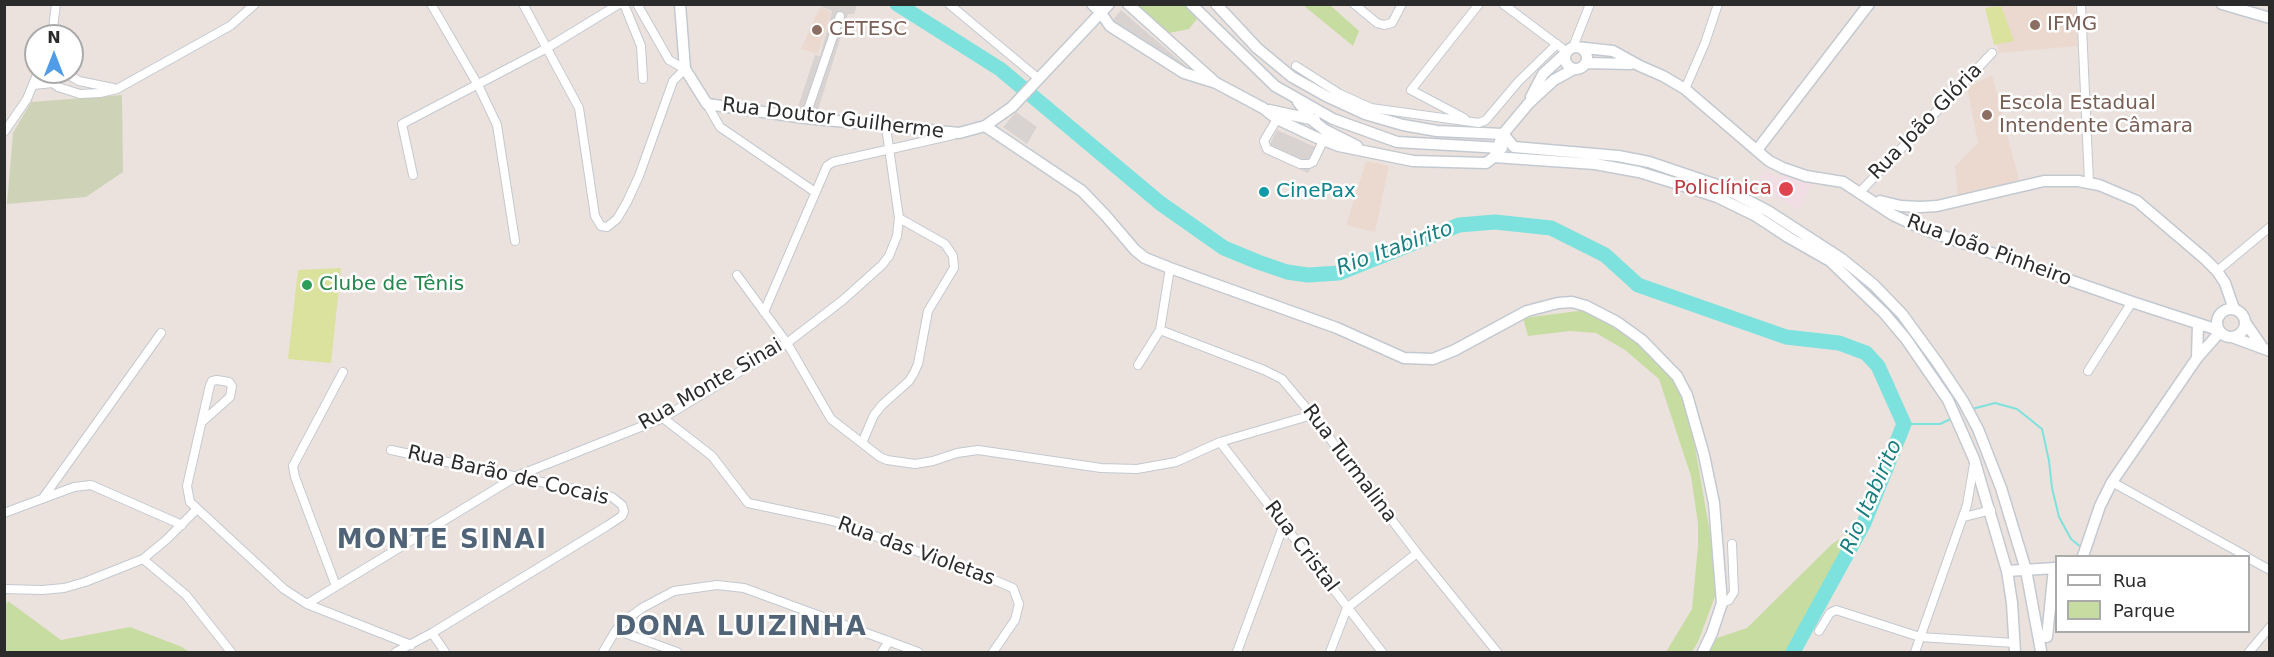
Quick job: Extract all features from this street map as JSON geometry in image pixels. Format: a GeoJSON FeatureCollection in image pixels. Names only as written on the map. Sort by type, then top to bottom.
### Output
{"type":"FeatureCollection","features":[{"type":"Feature","properties":{"kind":"street"},"geometry":{"type":"LineString","coordinates":[[54,24],[56,4]]}},
{"type":"Feature","properties":{"kind":"street"},"geometry":{"type":"LineString","coordinates":[[55,84],[64,90],[80,94],[117,89],[230,26],[255,4]]}},
{"type":"Feature","properties":{"kind":"street"},"geometry":{"type":"LineString","coordinates":[[431,4],[478,85],[497,125],[515,241]]}},
{"type":"Feature","properties":{"kind":"street"},"geometry":{"type":"LineString","coordinates":[[523,4],[579,108],[595,216],[601,226],[607,226],[617,219],[627,202],[639,176],[673,81],[685,69]]}},
{"type":"Feature","properties":{"kind":"street"},"geometry":{"type":"LineString","coordinates":[[413,175],[402,124],[548,48],[619,4]]}},
{"type":"Feature","properties":{"kind":"street"},"geometry":{"type":"LineString","coordinates":[[624,4],[641,46],[643,79]]}},
{"type":"Feature","properties":{"kind":"street"},"geometry":{"type":"LineString","coordinates":[[637,4],[669,60],[685,69]]}},
{"type":"Feature","properties":{"kind":"street"},"geometry":{"type":"LineString","coordinates":[[680,4],[685,69],[720,127],[815,192]]}},
{"type":"Feature","properties":{"kind":"street"},"geometry":{"type":"LineString","coordinates":[[949,4],[1037,81]]}},
{"type":"Feature","properties":{"kind":"street"},"geometry":{"type":"LineString","coordinates":[[1092,4],[1105,9]]}},
{"type":"Feature","properties":{"kind":"street"},"geometry":{"type":"LineString","coordinates":[[1128,4],[1216,83]]}},
{"type":"Feature","properties":{"kind":"street"},"geometry":{"type":"LineString","coordinates":[[1191,4],[1275,86],[1333,119],[1396,142],[1493,156],[1595,164],[1640,172],[1717,197],[1756,216],[1830,261],[1884,313],[1906,339],[1948,400],[1974,459],[1991,510],[2007,571],[2015,648],[1920,637],[1836,610],[1830,613],[1819,631]]}},
{"type":"Feature","properties":{"kind":"street"},"geometry":{"type":"LineString","coordinates":[[1216,4],[1257,48],[1292,77],[1365,114],[1403,125],[1437,131],[1503,134],[1514,147]]}},
{"type":"Feature","properties":{"kind":"street"},"geometry":{"type":"LineString","coordinates":[[1354,4],[1377,23],[1387,25],[1394,21],[1402,4]]}},
{"type":"Feature","properties":{"kind":"street"},"geometry":{"type":"LineString","coordinates":[[1469,121],[1411,90],[1479,4]]}},
{"type":"Feature","properties":{"kind":"street"},"geometry":{"type":"LineString","coordinates":[[1503,4],[1557,44],[1586,52],[1587,63]]}},
{"type":"Feature","properties":{"kind":"street"},"geometry":{"type":"LineString","coordinates":[[1574,69],[1566,62],[1590,4]]}},
{"type":"Feature","properties":{"kind":"street"},"geometry":{"type":"LineString","coordinates":[[1685,89],[1705,43],[1718,4]]}},
{"type":"Feature","properties":{"kind":"street"},"geometry":{"type":"LineString","coordinates":[[1757,150],[1869,4]]}},
{"type":"Feature","properties":{"kind":"street"},"geometry":{"type":"LineString","coordinates":[[2081,4],[2089,182]]}},
{"type":"Feature","properties":{"kind":"street"},"geometry":{"type":"LineString","coordinates":[[2222,4],[2270,18]]}},
{"type":"Feature","properties":{"kind":"street"},"geometry":{"type":"LineString","coordinates":[[764,312],[823,171],[833,162],[985,126],[1012,107],[1105,9]]}},
{"type":"Feature","properties":{"kind":"street"},"geometry":{"type":"LineString","coordinates":[[1105,9],[1110,26],[1184,73],[1216,83],[1263,108],[1277,119],[1323,141],[1371,154],[1413,161],[1493,156],[1514,147],[1618,156],[1649,162],[1720,186],[1768,211],[1842,259],[1874,285],[1902,314],[1963,401],[1978,429],[2001,488],[2026,570],[2041,652]]}},
{"type":"Feature","properties":{"kind":"street"},"geometry":{"type":"LineString","coordinates":[[805,118],[840,16]]}},
{"type":"Feature","properties":{"kind":"street"},"geometry":{"type":"LineString","coordinates":[[1296,66],[1340,94],[1371,108],[1479,123],[1486,120],[1518,82],[1557,44]]}},
{"type":"Feature","properties":{"kind":"street"},"geometry":{"type":"LineString","coordinates":[[1529,103],[1543,74],[1572,49]]}},
{"type":"Feature","properties":{"kind":"street","name":"Rua João Pinheiro"},"geometry":{"type":"LineString","coordinates":[[1572,49],[1612,51],[1663,76],[1685,89],[1769,161],[1806,176],[1837,180],[1911,224],[2219,331]]}},
{"type":"Feature","properties":{"kind":"street","name":"Rua João Glória"},"geometry":{"type":"LineString","coordinates":[[1864,195],[1992,53]]}},
{"type":"Feature","properties":{"kind":"street"},"geometry":{"type":"LineString","coordinates":[[1493,156],[1503,134],[1529,103],[1554,80],[1574,69],[1581,69],[1587,63],[1624,63],[1640,66]]}},
{"type":"Feature","properties":{"kind":"street"},"geometry":{"type":"LineString","coordinates":[[84,81],[94,86],[117,89]]}},
{"type":"Feature","properties":{"kind":"street"},"geometry":{"type":"LineString","coordinates":[[5,131],[27,99],[33,85],[43,84]]}},
{"type":"Feature","properties":{"kind":"street"},"geometry":{"type":"LineString","coordinates":[[1295,97],[1312,120],[1371,154]]}},
{"type":"Feature","properties":{"kind":"street","name":"Rua Doutor Guilherme"},"geometry":{"type":"LineString","coordinates":[[707,104],[805,118],[959,134]]}},
{"type":"Feature","properties":{"kind":"street"},"geometry":{"type":"LineString","coordinates":[[1263,108],[1312,120],[1333,119]]}},
{"type":"Feature","properties":{"kind":"street"},"geometry":{"type":"LineString","coordinates":[[1277,119],[1264,141],[1267,149],[1300,164],[1309,164],[1313,162],[1323,141]]}},
{"type":"Feature","properties":{"kind":"street"},"geometry":{"type":"LineString","coordinates":[[985,126],[1082,191],[1135,250],[1145,258],[1337,328],[1412,360],[1433,359],[1455,350],[1527,311],[1558,303],[1572,302],[1586,306],[1617,322],[1642,340],[1677,376],[1686,394],[1704,455],[1714,503],[1722,603],[1703,652]]}},
{"type":"Feature","properties":{"kind":"street","name":"Rua Monte Sinai"},"geometry":{"type":"LineString","coordinates":[[307,604],[517,476],[663,418],[787,343],[843,300],[882,265],[894,245],[899,226],[886,127]]}},
{"type":"Feature","properties":{"kind":"street"},"geometry":{"type":"LineString","coordinates":[[1864,195],[1892,205],[1920,207],[1937,206],[2036,182],[2060,180],[2089,182],[2110,188],[2137,201],[2217,271],[2234,309],[2241,314],[2266,350]]}},
{"type":"Feature","properties":{"kind":"street"},"geometry":{"type":"LineString","coordinates":[[1911,224],[1920,207]]}},
{"type":"Feature","properties":{"kind":"street"},"geometry":{"type":"LineString","coordinates":[[862,443],[874,414],[909,381],[914,373],[928,311],[954,268],[953,255],[945,244],[899,218]]}},
{"type":"Feature","properties":{"kind":"street"},"geometry":{"type":"LineString","coordinates":[[2217,271],[2270,227]]}},
{"type":"Feature","properties":{"kind":"street"},"geometry":{"type":"LineString","coordinates":[[1138,365],[1161,330],[1170,268]]}},
{"type":"Feature","properties":{"kind":"street"},"geometry":{"type":"LineString","coordinates":[[737,275],[787,343],[831,419],[880,457],[898,462],[915,464],[978,450],[1101,468],[1137,469],[1176,462],[1220,442],[1312,415]]}},
{"type":"Feature","properties":{"kind":"street"},"geometry":{"type":"LineString","coordinates":[[2088,371],[2132,302]]}},
{"type":"Feature","properties":{"kind":"street"},"geometry":{"type":"LineString","coordinates":[[2234,309],[2224,311],[2220,315],[2217,324],[2219,331],[2266,350]]}},
{"type":"Feature","properties":{"kind":"street"},"geometry":{"type":"LineString","coordinates":[[2232,337],[2240,334],[2245,322]]}},
{"type":"Feature","properties":{"kind":"street"},"geometry":{"type":"LineString","coordinates":[[2198,325],[2198,358]]}},
{"type":"Feature","properties":{"kind":"street","name":"Rua Turmalina"},"geometry":{"type":"LineString","coordinates":[[1161,330],[1275,374],[1290,388],[1417,553],[1497,652]]}},
{"type":"Feature","properties":{"kind":"street"},"geometry":{"type":"LineString","coordinates":[[2083,555],[2100,506],[2112,482],[2219,331]]}},
{"type":"Feature","properties":{"kind":"street"},"geometry":{"type":"LineString","coordinates":[[43,498],[161,333]]}},
{"type":"Feature","properties":{"kind":"street"},"geometry":{"type":"LineString","coordinates":[[336,586],[293,466],[343,372]]}},
{"type":"Feature","properties":{"kind":"street"},"geometry":{"type":"LineString","coordinates":[[202,421],[230,397],[232,390],[229,382],[221,379],[212,381],[202,421],[187,486],[188,498],[197,509],[284,589],[307,604],[411,645]]}},
{"type":"Feature","properties":{"kind":"street","name":"Rua das Violetas"},"geometry":{"type":"LineString","coordinates":[[663,418],[712,456],[748,502],[833,521],[1013,588],[1018,604],[1015,620],[993,652]]}},
{"type":"Feature","properties":{"kind":"street","name":"Rua Cristal"},"geometry":{"type":"LineString","coordinates":[[1220,442],[1382,652]]}},
{"type":"Feature","properties":{"kind":"street","name":"Rua Barão de Cocais"},"geometry":{"type":"LineString","coordinates":[[391,450],[612,497],[622,505],[624,511],[622,516],[607,526],[432,633]]}},
{"type":"Feature","properties":{"kind":"street"},"geometry":{"type":"LineString","coordinates":[[1915,652],[1964,517],[1974,459]]}},
{"type":"Feature","properties":{"kind":"street"},"geometry":{"type":"LineString","coordinates":[[2112,482],[2243,555]]}},
{"type":"Feature","properties":{"kind":"street"},"geometry":{"type":"LineString","coordinates":[[4,513],[74,487],[91,485],[182,525]]}},
{"type":"Feature","properties":{"kind":"street"},"geometry":{"type":"LineString","coordinates":[[4,589],[64,588],[143,560],[197,509]]}},
{"type":"Feature","properties":{"kind":"street"},"geometry":{"type":"LineString","coordinates":[[1964,517],[1991,510]]}},
{"type":"Feature","properties":{"kind":"street"},"geometry":{"type":"LineString","coordinates":[[1237,652],[1284,524]]}},
{"type":"Feature","properties":{"kind":"street"},"geometry":{"type":"LineString","coordinates":[[1722,603],[1729,600],[1734,592],[1732,544]]}},
{"type":"Feature","properties":{"kind":"street"},"geometry":{"type":"LineString","coordinates":[[1330,652],[1347,608],[1417,553]]}},
{"type":"Feature","properties":{"kind":"street"},"geometry":{"type":"LineString","coordinates":[[2250,559],[2270,570]]}},
{"type":"Feature","properties":{"kind":"street"},"geometry":{"type":"LineString","coordinates":[[143,560],[186,595],[231,652]]}},
{"type":"Feature","properties":{"kind":"street"},"geometry":{"type":"LineString","coordinates":[[2007,571],[2055,568],[2047,637]]}},
{"type":"Feature","properties":{"kind":"street"},"geometry":{"type":"LineString","coordinates":[[603,652],[616,630],[642,608],[666,594],[688,588],[717,585],[744,588],[918,652]]}},
{"type":"Feature","properties":{"kind":"street"},"geometry":{"type":"LineString","coordinates":[[2041,652],[2055,621]]}},
{"type":"Feature","properties":{"kind":"street"},"geometry":{"type":"LineString","coordinates":[[2249,652],[2270,627]]}},
{"type":"Feature","properties":{"kind":"street"},"geometry":{"type":"LineString","coordinates":[[616,630],[677,652]]}},
{"type":"Feature","properties":{"kind":"street"},"geometry":{"type":"LineString","coordinates":[[396,652],[432,633],[445,652]]}},
{"type":"Feature","properties":{"kind":"street"},"geometry":{"type":"LineString","coordinates":[[882,652],[889,641]]}},
{"type":"Feature","properties":{"kind":"shaded area"},"geometry":{"type":"Polygon","coordinates":[[[821,5],[857,5],[854,14],[848,14],[816,116],[796,113],[815,55],[820,56],[832,11],[821,5]]]}},
{"type":"Feature","properties":{"kind":"shaded area","name":"IFMG"},"geometry":{"type":"Polygon","coordinates":[[[1988,5],[2075,5],[2078,46],[1999,53],[1988,5]]]}},
{"type":"Feature","properties":{"kind":"shaded area","name":"CETESC"},"geometry":{"type":"Polygon","coordinates":[[[820,7],[831,12],[818,54],[801,49],[820,7]]]}},
{"type":"Feature","properties":{"kind":"shaded area"},"geometry":{"type":"Polygon","coordinates":[[[1121,10],[1194,73],[1111,22],[1121,10]]]}},
{"type":"Feature","properties":{"kind":"shaded area","name":"Escola Estadual Intendente Câmara"},"geometry":{"type":"Polygon","coordinates":[[[1992,75],[2020,184],[1958,197],[1955,166],[1978,143],[1967,87],[1992,75]]]}},
{"type":"Feature","properties":{"kind":"shaded area"},"geometry":{"type":"Polygon","coordinates":[[[1016,112],[1037,127],[1027,144],[1003,127],[1016,112]]]}},
{"type":"Feature","properties":{"kind":"shaded area"},"geometry":{"type":"Polygon","coordinates":[[[1277,130],[1320,149],[1308,173],[1265,154],[1277,130]]]}},
{"type":"Feature","properties":{"kind":"shaded area"},"geometry":{"type":"Polygon","coordinates":[[[1366,161],[1389,166],[1375,232],[1346,225],[1366,161]]]}},
{"type":"Feature","properties":{"kind":"shaded area","name":"Policlínica"},"geometry":{"type":"Polygon","coordinates":[[[1764,170],[1779,179],[1781,173],[1813,181],[1799,210],[1755,185],[1764,170]]]}},
{"type":"Feature","properties":{"kind":"green space"},"geometry":{"type":"Polygon","coordinates":[[[1136,5],[1184,5],[1197,19],[1189,29],[1169,33],[1136,5]]]}},
{"type":"Feature","properties":{"kind":"green space"},"geometry":{"type":"Polygon","coordinates":[[[1303,5],[1330,5],[1359,31],[1353,46],[1303,5]]]}},
{"type":"Feature","properties":{"kind":"green space"},"geometry":{"type":"Polygon","coordinates":[[[2001,6],[2014,41],[1994,45],[1985,8],[2001,6]]]}},
{"type":"Feature","properties":{"kind":"green space"},"geometry":{"type":"Polygon","coordinates":[[[122,95],[123,172],[86,197],[7,204],[13,133],[31,102],[122,95]]]}},
{"type":"Feature","properties":{"kind":"green space"},"geometry":{"type":"Polygon","coordinates":[[[341,268],[331,363],[288,359],[298,270],[341,268]]]}},
{"type":"Feature","properties":{"kind":"green space"},"geometry":{"type":"Polygon","coordinates":[[[1586,310],[1636,341],[1674,377],[1688,406],[1711,539],[1716,594],[1692,652],[1666,652],[1692,609],[1698,523],[1691,476],[1659,379],[1625,350],[1596,333],[1570,331],[1528,336],[1523,318],[1586,310]]]}},
{"type":"Feature","properties":{"kind":"green space"},"geometry":{"type":"Polygon","coordinates":[[[1864,523],[1793,652],[1708,652],[1717,638],[1747,628],[1832,544],[1864,523]]]}},
{"type":"Feature","properties":{"kind":"green space"},"geometry":{"type":"Polygon","coordinates":[[[8,601],[61,640],[130,627],[182,647],[189,652],[5,652],[5,607],[8,601]]]}},
{"type":"Feature","properties":{"kind":"waterway","name":"Rio Itabirito"},"geometry":{"type":"LineString","coordinates":[[897,4],[1000,69],[1160,203],[1224,248],[1258,262],[1287,272],[1308,275],[1339,273],[1459,225],[1495,222],[1551,228],[1605,255],[1638,285],[1786,337],[1839,343],[1866,353],[1878,366],[1904,424],[1864,523],[1793,652]]}},
{"type":"Feature","properties":{"kind":"waterway"},"geometry":{"type":"LineString","coordinates":[[1972,409],[1995,403],[2017,409],[2042,429],[2059,517],[2071,539],[2082,548]]}},
{"type":"Feature","properties":{"kind":"waterway"},"geometry":{"type":"LineString","coordinates":[[1904,424],[1940,424],[1953,418]]}},
{"type":"Feature","properties":{"kind":"place","name":"IFMG"},"geometry":{"type":"Point","coordinates":[2035,25]}},
{"type":"Feature","properties":{"kind":"place","name":"CETESC"},"geometry":{"type":"Point","coordinates":[817,30]}},
{"type":"Feature","properties":{"kind":"place","name":"Escola Estadual Intendente Câmara"},"geometry":{"type":"Point","coordinates":[1987,115]}},
{"type":"Feature","properties":{"kind":"place","name":"Policlínica"},"geometry":{"type":"Point","coordinates":[1786,189]}},
{"type":"Feature","properties":{"kind":"place","name":"CinePax"},"geometry":{"type":"Point","coordinates":[1264,192]}},
{"type":"Feature","properties":{"kind":"place","name":"Clube de Tênis"},"geometry":{"type":"Point","coordinates":[307,285]}},
{"type":"Feature","properties":{"kind":"district","name":"MONTE SINAI"},"geometry":{"type":"Point","coordinates":[442,541]}},
{"type":"Feature","properties":{"kind":"district","name":"DONA LUIZINHA"},"geometry":{"type":"Point","coordinates":[741,628]}}]}
